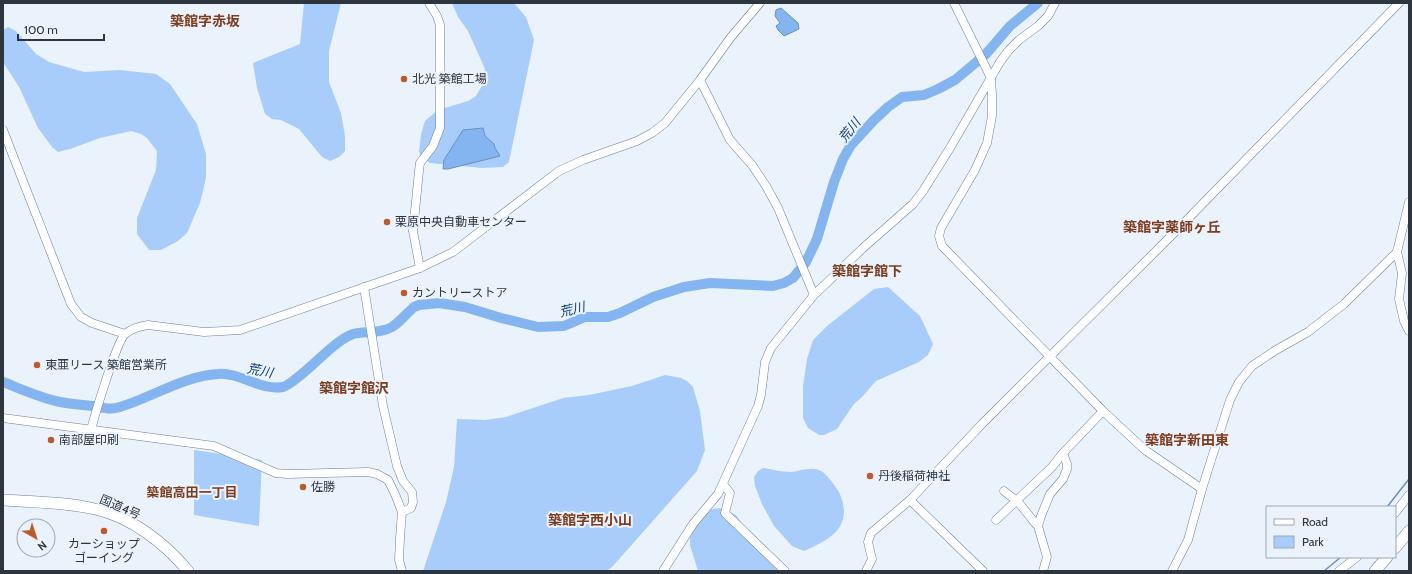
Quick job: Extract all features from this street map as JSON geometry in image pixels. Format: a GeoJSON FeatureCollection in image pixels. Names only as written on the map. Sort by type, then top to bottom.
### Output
{"type":"FeatureCollection","features":[{"type":"Feature","properties":{"kind":"highway","name":"国道4号"},"geometry":{"type":"LineString","coordinates":[[3,500],[70,505],[96,509],[115,516],[133,524],[164,546],[176,556],[188,571]]}},
{"type":"Feature","properties":{"kind":"highway"},"geometry":{"type":"LineString","coordinates":[[1396,547],[1409,531]]}},
{"type":"Feature","properties":{"kind":"highway"},"geometry":{"type":"LineString","coordinates":[[1375,571],[1386,558]]}},
{"type":"Feature","properties":{"kind":"street"},"geometry":{"type":"LineString","coordinates":[[420,268],[413,231],[418,171],[420,163],[433,146],[440,128],[440,25],[437,16],[429,3]]}},
{"type":"Feature","properties":{"kind":"street"},"geometry":{"type":"LineString","coordinates":[[91,430],[113,360],[125,334],[139,326],[148,325],[204,332],[240,330],[420,268],[453,252],[559,171],[583,160],[637,141],[652,133],[665,123],[700,80],[730,37],[760,3]]}},
{"type":"Feature","properties":{"kind":"street"},"geometry":{"type":"LineString","coordinates":[[954,3],[990,78],[992,116],[987,143],[975,170],[941,228],[939,236],[942,246],[1102,411],[1145,450],[1202,489]]}},
{"type":"Feature","properties":{"kind":"street"},"geometry":{"type":"LineString","coordinates":[[663,571],[693,524],[718,494],[723,484],[762,395],[765,362],[771,348],[814,295],[863,248],[913,204],[923,191],[990,78],[1009,50],[1048,16],[1055,3]]}},
{"type":"Feature","properties":{"kind":"street"},"geometry":{"type":"LineString","coordinates":[[866,571],[872,559],[868,542],[871,533],[910,500],[982,424],[1182,225],[1399,3]]}},
{"type":"Feature","properties":{"kind":"street"},"geometry":{"type":"LineString","coordinates":[[700,80],[730,140],[752,165],[778,208],[805,270],[814,295]]}},
{"type":"Feature","properties":{"kind":"street"},"geometry":{"type":"LineString","coordinates":[[3,130],[71,304],[81,317],[92,323],[125,334]]}},
{"type":"Feature","properties":{"kind":"street"},"geometry":{"type":"LineString","coordinates":[[1409,202],[1397,252],[1402,273],[1399,299],[1404,321],[1409,331]]}},
{"type":"Feature","properties":{"kind":"street"},"geometry":{"type":"LineString","coordinates":[[1172,571],[1188,540],[1202,489],[1230,400],[1239,382],[1252,366],[1276,350],[1308,332],[1344,304],[1397,252]]}},
{"type":"Feature","properties":{"kind":"street"},"geometry":{"type":"LineString","coordinates":[[364,287],[383,406],[396,466],[403,481],[412,492],[413,502],[411,508],[402,512]]}},
{"type":"Feature","properties":{"kind":"street"},"geometry":{"type":"LineString","coordinates":[[996,520],[1052,467],[1102,411]]}},
{"type":"Feature","properties":{"kind":"street"},"geometry":{"type":"LineString","coordinates":[[3,418],[214,446],[276,473],[368,472],[378,474],[388,480],[402,512],[399,560],[402,571]]}},
{"type":"Feature","properties":{"kind":"street"},"geometry":{"type":"LineString","coordinates":[[1043,571],[1047,557],[1038,526],[1050,494],[1063,479],[1067,469],[1067,464],[1063,453]]}},
{"type":"Feature","properties":{"kind":"street"},"geometry":{"type":"LineString","coordinates":[[723,484],[730,492],[725,513],[785,571]]}},
{"type":"Feature","properties":{"kind":"street"},"geometry":{"type":"LineString","coordinates":[[1004,491],[1016,501],[1038,526]]}},
{"type":"Feature","properties":{"kind":"street"},"geometry":{"type":"LineString","coordinates":[[1396,512],[1409,495]]}},
{"type":"Feature","properties":{"kind":"street"},"geometry":{"type":"LineString","coordinates":[[910,500],[983,571]]}},
{"type":"Feature","properties":{"kind":"street"},"geometry":{"type":"LineString","coordinates":[[1339,571],[1356,558]]}},
{"type":"Feature","properties":{"kind":"green space"},"geometry":{"type":"Polygon","coordinates":[[[304,3],[341,3],[329,51],[329,82],[341,113],[345,136],[345,151],[339,157],[330,161],[322,157],[299,129],[281,120],[272,119],[265,114],[257,88],[253,63],[300,44],[304,3]]]}},
{"type":"Feature","properties":{"kind":"green space"},"geometry":{"type":"Polygon","coordinates":[[[452,3],[514,3],[526,17],[534,40],[509,162],[503,167],[482,168],[430,163],[422,158],[419,152],[421,134],[425,121],[438,110],[468,101],[476,96],[483,84],[485,69],[468,31],[458,17],[452,3]]]}},
{"type":"Feature","properties":{"kind":"green space"},"geometry":{"type":"Polygon","coordinates":[[[8,27],[16,31],[36,54],[49,62],[84,72],[120,70],[156,74],[170,84],[197,124],[206,154],[206,178],[200,203],[187,233],[178,241],[161,250],[149,250],[137,234],[137,218],[156,170],[157,151],[147,138],[141,134],[131,131],[100,138],[58,152],[52,147],[38,128],[19,87],[3,62],[3,30],[8,27]]]}},
{"type":"Feature","properties":{"kind":"green space"},"geometry":{"type":"Polygon","coordinates":[[[888,287],[920,316],[933,344],[928,355],[919,362],[876,381],[854,404],[837,429],[824,435],[819,435],[808,428],[803,418],[803,386],[807,359],[813,340],[827,326],[874,289],[888,287]]]}},
{"type":"Feature","properties":{"kind":"green space"},"geometry":{"type":"Polygon","coordinates":[[[665,375],[681,378],[693,387],[700,411],[705,450],[697,471],[607,571],[423,571],[446,502],[454,467],[457,419],[485,420],[506,417],[563,398],[589,395],[632,386],[665,375]]]}},
{"type":"Feature","properties":{"kind":"green space"},"geometry":{"type":"Polygon","coordinates":[[[194,450],[262,460],[259,526],[194,515],[194,450]]]}},
{"type":"Feature","properties":{"kind":"green space"},"geometry":{"type":"Polygon","coordinates":[[[763,468],[784,472],[814,469],[823,472],[838,490],[843,504],[844,513],[842,522],[832,536],[804,551],[792,546],[774,526],[762,504],[755,486],[754,477],[758,471],[763,468]]]}},
{"type":"Feature","properties":{"kind":"green space"},"geometry":{"type":"Polygon","coordinates":[[[719,508],[736,515],[749,534],[780,571],[698,571],[690,545],[690,526],[707,510],[719,508]]]}},
{"type":"Feature","properties":{"kind":"shaded area"},"geometry":{"type":"Polygon","coordinates":[[[781,8],[798,23],[799,29],[784,36],[776,26],[780,23],[775,16],[776,10],[781,8]]]}},
{"type":"Feature","properties":{"kind":"shaded area"},"geometry":{"type":"Polygon","coordinates":[[[483,128],[485,136],[494,144],[500,156],[443,169],[444,160],[463,130],[483,128]]]}},
{"type":"Feature","properties":{"kind":"waterway","name":"荒川"},"geometry":{"type":"LineString","coordinates":[[3,382],[53,400],[110,409],[132,403],[180,383],[218,374],[226,374],[275,388],[283,387],[288,385],[346,337],[353,334],[378,332],[392,327],[414,307],[419,305],[439,303],[465,307],[538,327],[564,326],[585,317],[608,317],[620,313],[653,297],[684,287],[710,283],[773,286],[784,283],[793,278],[806,262],[817,239],[834,182],[843,159],[851,145],[874,120],[902,97],[924,95],[955,80],[986,54],[1010,26],[1038,3]]}},
{"type":"Feature","properties":{"kind":"waterway"},"geometry":{"type":"LineString","coordinates":[[1388,506],[1409,479]]}},
{"type":"Feature","properties":{"kind":"waterway"},"geometry":{"type":"LineString","coordinates":[[1324,571],[1340,558]]}},
{"type":"Feature","properties":{"kind":"place","name":"北光 築館工場"},"geometry":{"type":"Point","coordinates":[404,79]}},
{"type":"Feature","properties":{"kind":"place","name":"栗原中央自動車センター"},"geometry":{"type":"Point","coordinates":[387,222]}},
{"type":"Feature","properties":{"kind":"place","name":"カントリーストア"},"geometry":{"type":"Point","coordinates":[404,293]}},
{"type":"Feature","properties":{"kind":"place","name":"東亜リース 築館営業所"},"geometry":{"type":"Point","coordinates":[37,365]}},
{"type":"Feature","properties":{"kind":"place","name":"南部屋印刷"},"geometry":{"type":"Point","coordinates":[51,440]}},
{"type":"Feature","properties":{"kind":"place","name":"丹後稲荷神社"},"geometry":{"type":"Point","coordinates":[870,476]}},
{"type":"Feature","properties":{"kind":"place","name":"佐勝"},"geometry":{"type":"Point","coordinates":[303,487]}},
{"type":"Feature","properties":{"kind":"place","name":"カーショップ ゴーイング"},"geometry":{"type":"Point","coordinates":[104,531]}},
{"type":"Feature","properties":{"kind":"district","name":"築館字赤坂"},"geometry":{"type":"Point","coordinates":[205,21]}},
{"type":"Feature","properties":{"kind":"district","name":"築館字薬師ヶ丘"},"geometry":{"type":"Point","coordinates":[1172,227]}},
{"type":"Feature","properties":{"kind":"district","name":"築館字館下"},"geometry":{"type":"Point","coordinates":[867,271]}},
{"type":"Feature","properties":{"kind":"district","name":"築館字館沢"},"geometry":{"type":"Point","coordinates":[354,388]}},
{"type":"Feature","properties":{"kind":"district","name":"築館字新田東"},"geometry":{"type":"Point","coordinates":[1187,440]}},
{"type":"Feature","properties":{"kind":"district","name":"築館高田一丁目"},"geometry":{"type":"Point","coordinates":[192,492]}},
{"type":"Feature","properties":{"kind":"district","name":"築館字西小山"},"geometry":{"type":"Point","coordinates":[590,520]}}]}
